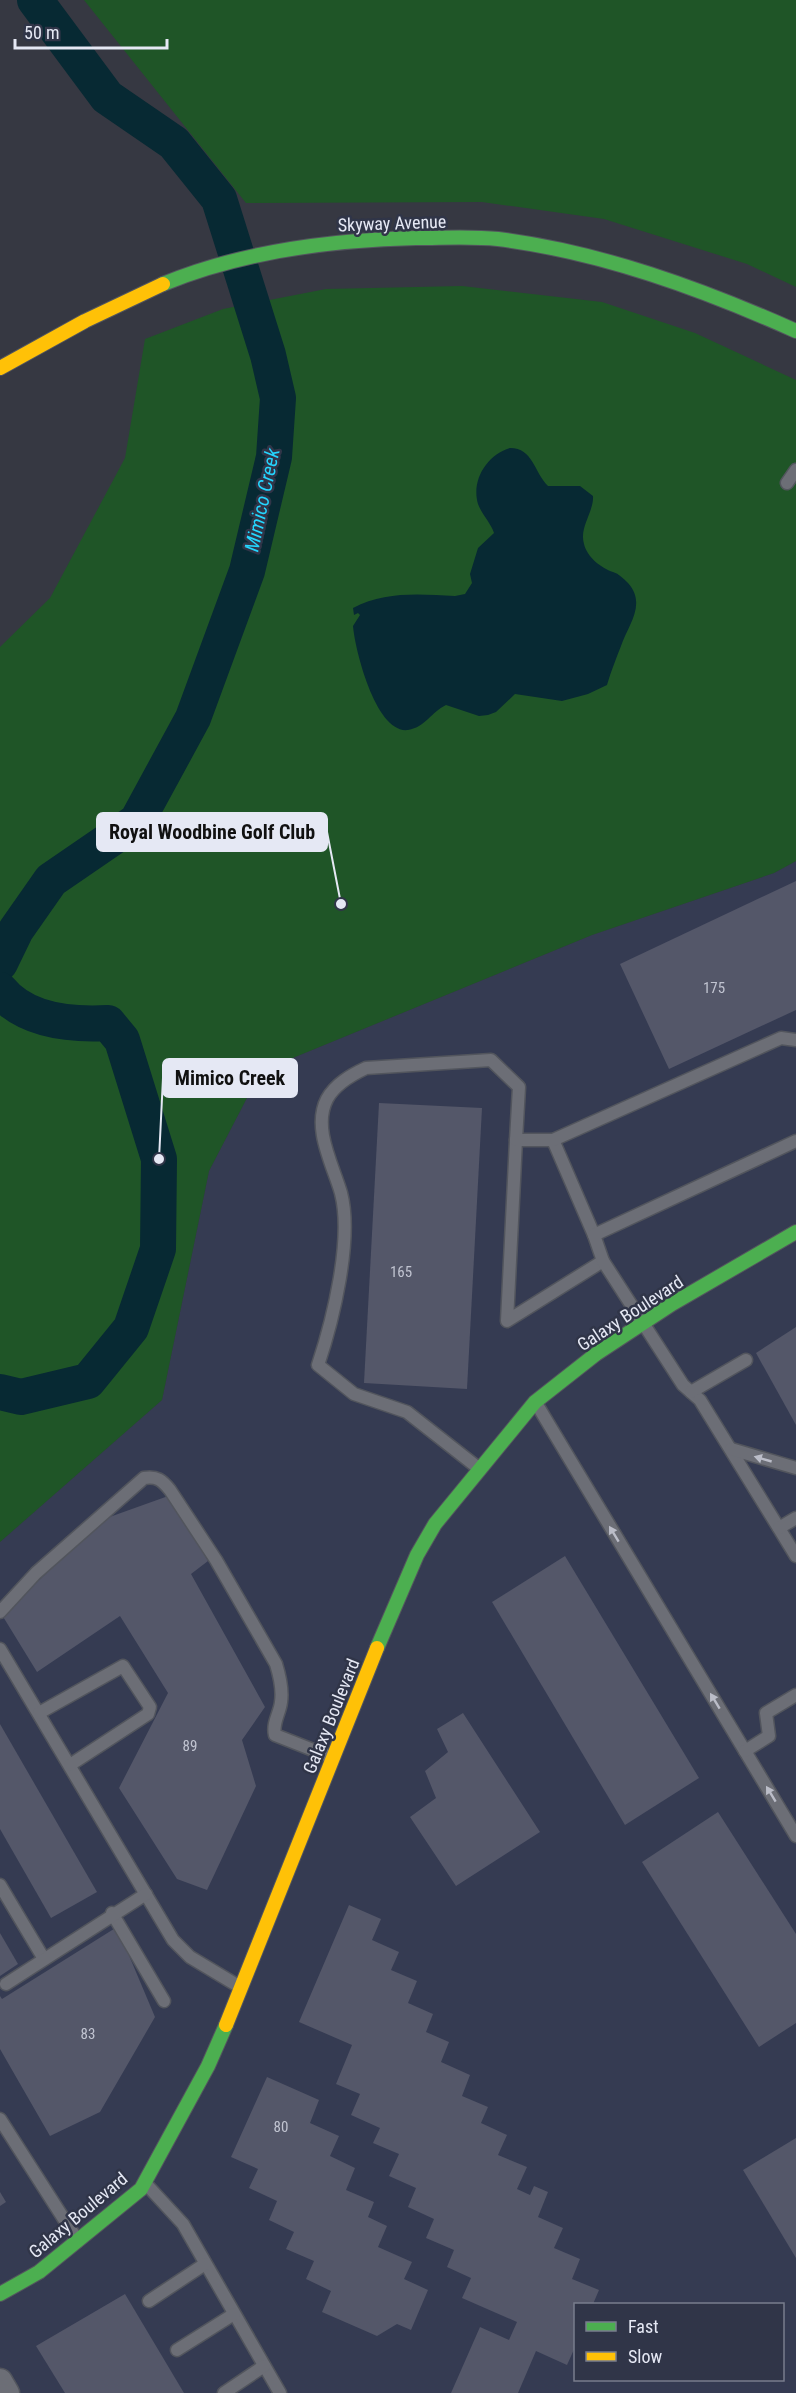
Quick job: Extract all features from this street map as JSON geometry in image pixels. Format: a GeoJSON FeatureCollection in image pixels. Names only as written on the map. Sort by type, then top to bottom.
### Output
{"type":"FeatureCollection","features":[{"type":"Feature","properties":{"kind":"street","name":"Skyway Avenue"},"geometry":{"type":"LineString","coordinates":[[0,368],[78,325],[173,280],[231,262],[335,242],[485,238],[609,262],[662,277],[739,305],[796,331]]}},
{"type":"Feature","properties":{"kind":"street","name":"Galaxy Boulevard"},"geometry":{"type":"LineString","coordinates":[[0,2294],[39,2272],[79,2242],[144,2183],[208,2066],[242,1988],[333,1758],[417,1556],[435,1524],[478,1468],[535,1402],[596,1354],[643,1323],[796,1232]]}},
{"type":"Feature","properties":{"kind":"lane"},"geometry":{"type":"LineString","coordinates":[[787,483],[796,470]]}},
{"type":"Feature","properties":{"kind":"lane"},"geometry":{"type":"LineString","coordinates":[[516,1140],[553,1140],[781,1038],[796,1040]]}},
{"type":"Feature","properties":{"kind":"lane"},"geometry":{"type":"LineString","coordinates":[[478,1468],[407,1412],[354,1394],[318,1365],[330,1331],[344,1240],[342,1195],[325,1144],[322,1124],[326,1100],[348,1076],[366,1068],[491,1060],[519,1087],[507,1321],[603,1261]]}},
{"type":"Feature","properties":{"kind":"lane"},"geometry":{"type":"LineString","coordinates":[[553,1140],[603,1261],[683,1385],[700,1400],[796,1556]]}},
{"type":"Feature","properties":{"kind":"lane"},"geometry":{"type":"LineString","coordinates":[[594,1235],[796,1141]]}},
{"type":"Feature","properties":{"kind":"lane"},"geometry":{"type":"LineString","coordinates":[[691,1392],[746,1360]]}},
{"type":"Feature","properties":{"kind":"lane"},"geometry":{"type":"LineString","coordinates":[[535,1402],[796,1836]]}},
{"type":"Feature","properties":{"kind":"lane"},"geometry":{"type":"LineString","coordinates":[[731,1449],[796,1468]]}},
{"type":"Feature","properties":{"kind":"lane"},"geometry":{"type":"LineString","coordinates":[[0,1612],[36,1573],[144,1478],[153,1476],[162,1480],[170,1490],[216,1560],[276,1664],[281,1683],[281,1704],[273,1729],[275,1735],[333,1758]]}},
{"type":"Feature","properties":{"kind":"lane"},"geometry":{"type":"LineString","coordinates":[[779,1528],[796,1518]]}},
{"type":"Feature","properties":{"kind":"lane"},"geometry":{"type":"LineString","coordinates":[[0,1649],[181,1951],[242,1988]]}},
{"type":"Feature","properties":{"kind":"lane"},"geometry":{"type":"LineString","coordinates":[[39,1713],[123,1666],[150,1707],[148,1714],[70,1765]]}},
{"type":"Feature","properties":{"kind":"lane"},"geometry":{"type":"LineString","coordinates":[[745,1751],[769,1736],[766,1713],[796,1695]]}},
{"type":"Feature","properties":{"kind":"lane"},"geometry":{"type":"LineString","coordinates":[[0,1885],[44,1959]]}},
{"type":"Feature","properties":{"kind":"lane"},"geometry":{"type":"LineString","coordinates":[[6,1984],[112,1913],[146,1894]]}},
{"type":"Feature","properties":{"kind":"lane"},"geometry":{"type":"LineString","coordinates":[[112,1913],[164,2001]]}},
{"type":"Feature","properties":{"kind":"lane"},"geometry":{"type":"LineString","coordinates":[[0,2120],[79,2242]]}},
{"type":"Feature","properties":{"kind":"lane"},"geometry":{"type":"LineString","coordinates":[[144,2183],[183,2224],[280,2393]]}},
{"type":"Feature","properties":{"kind":"lane"},"geometry":{"type":"LineString","coordinates":[[149,2301],[205,2264]]}},
{"type":"Feature","properties":{"kind":"lane"},"geometry":{"type":"LineString","coordinates":[[177,2350],[234,2314]]}},
{"type":"Feature","properties":{"kind":"lane"},"geometry":{"type":"LineString","coordinates":[[224,2393],[264,2366]]}},
{"type":"Feature","properties":{"kind":"shaded area"},"geometry":{"type":"Polygon","coordinates":[[[510,448],[518,449],[528,456],[548,486],[580,486],[593,496],[583,532],[586,549],[604,568],[621,576],[633,591],[636,607],[607,685],[588,694],[562,701],[515,694],[496,712],[488,715],[479,716],[446,705],[419,726],[408,730],[397,728],[386,719],[369,689],[358,653],[353,626],[360,615],[358,613],[354,615],[353,608],[390,596],[465,594],[472,583],[470,574],[478,548],[494,533],[478,504],[476,495],[479,478],[494,456],[510,448]]]}},
{"type":"Feature","properties":{"kind":"shaded area"},"geometry":{"type":"Polygon","coordinates":[[[796,861],[796,2393],[0,2393],[0,1542],[162,1400],[209,1171],[261,1071],[592,935],[774,873],[796,861]]]}},
{"type":"Feature","properties":{"kind":"green space"},"geometry":{"type":"Polygon","coordinates":[[[84,0],[796,0],[796,287],[747,264],[604,219],[482,202],[246,203],[84,0]]]}},
{"type":"Feature","properties":{"kind":"green space"},"geometry":{"type":"Polygon","coordinates":[[[462,286],[602,302],[695,333],[796,380],[796,861],[774,873],[592,935],[261,1071],[209,1171],[162,1400],[0,1542],[0,647],[50,598],[125,458],[145,339],[223,309],[326,289],[462,286]]]}},
{"type":"Feature","properties":{"kind":"building"},"geometry":{"type":"Polygon","coordinates":[[[796,881],[796,1010],[669,1069],[620,964],[796,881]]]}},
{"type":"Feature","properties":{"kind":"building"},"geometry":{"type":"Polygon","coordinates":[[[379,1103],[482,1108],[467,1389],[364,1383],[379,1103]]]}},
{"type":"Feature","properties":{"kind":"building"},"geometry":{"type":"Polygon","coordinates":[[[796,1327],[796,1425],[756,1353],[796,1327]]]}},
{"type":"Feature","properties":{"kind":"building"},"geometry":{"type":"Polygon","coordinates":[[[171,1495],[208,1561],[191,1574],[265,1707],[242,1740],[256,1786],[207,1890],[177,1879],[119,1788],[168,1693],[120,1616],[37,1672],[2,1615],[104,1519],[171,1495]]]}},
{"type":"Feature","properties":{"kind":"building"},"geometry":{"type":"Polygon","coordinates":[[[565,1556],[699,1778],[625,1825],[492,1602],[565,1556]]]}},
{"type":"Feature","properties":{"kind":"building"},"geometry":{"type":"Polygon","coordinates":[[[463,1713],[540,1832],[456,1886],[410,1817],[436,1798],[425,1771],[448,1752],[437,1729],[463,1713]]]}},
{"type":"Feature","properties":{"kind":"building"},"geometry":{"type":"Polygon","coordinates":[[[0,1724],[97,1892],[51,1918],[0,1829],[0,1724]]]}},
{"type":"Feature","properties":{"kind":"building"},"geometry":{"type":"Polygon","coordinates":[[[718,1812],[796,1934],[796,2023],[759,2047],[642,1862],[718,1812]]]}},
{"type":"Feature","properties":{"kind":"building"},"geometry":{"type":"Polygon","coordinates":[[[349,1905],[381,1919],[372,1940],[399,1952],[391,1970],[417,1981],[408,2003],[433,2014],[426,2032],[449,2042],[441,2062],[470,2075],[462,2096],[488,2107],[481,2123],[507,2135],[498,2155],[527,2167],[517,2189],[530,2195],[534,2186],[548,2192],[538,2217],[563,2228],[554,2248],[580,2259],[572,2279],[599,2290],[593,2303],[574,2303],[574,2349],[567,2365],[536,2351],[518,2393],[451,2393],[480,2327],[509,2340],[517,2322],[462,2298],[471,2278],[447,2267],[454,2250],[426,2238],[434,2219],[408,2207],[416,2188],[389,2176],[399,2154],[373,2143],[380,2128],[351,2115],[360,2094],[336,2084],[352,2045],[299,2022],[349,1905]]]}},
{"type":"Feature","properties":{"kind":"building"},"geometry":{"type":"Polygon","coordinates":[[[117,1927],[155,2017],[100,2112],[50,2136],[0,2049],[0,1996],[2,1999],[117,1927]]]}},
{"type":"Feature","properties":{"kind":"building"},"geometry":{"type":"Polygon","coordinates":[[[0,1933],[18,1964],[0,1976],[0,1933]]]}},
{"type":"Feature","properties":{"kind":"building"},"geometry":{"type":"Polygon","coordinates":[[[267,2077],[319,2100],[310,2123],[339,2136],[330,2156],[355,2168],[346,2190],[374,2202],[368,2217],[387,2226],[378,2247],[412,2262],[404,2279],[428,2290],[411,2330],[397,2324],[377,2336],[322,2312],[331,2291],[306,2279],[314,2261],[286,2249],[294,2232],[269,2220],[277,2201],[249,2188],[258,2169],[231,2157],[267,2077]]]}},
{"type":"Feature","properties":{"kind":"building"},"geometry":{"type":"Polygon","coordinates":[[[796,2138],[796,2258],[743,2170],[796,2138]]]}},
{"type":"Feature","properties":{"kind":"building"},"geometry":{"type":"Polygon","coordinates":[[[0,2192],[6,2202],[0,2206],[0,2192]]]}},
{"type":"Feature","properties":{"kind":"building"},"geometry":{"type":"Polygon","coordinates":[[[125,2294],[184,2393],[65,2393],[36,2346],[125,2294]]]}},
{"type":"Feature","properties":{"kind":"waterway","name":"Mimico Creek"},"geometry":{"type":"LineString","coordinates":[[0,963],[16,930],[51,880],[137,821],[193,718],[247,571],[274,457],[278,398],[268,355],[219,199],[174,143],[107,97],[35,0]]}},
{"type":"Feature","properties":{"kind":"waterway","name":"Mimico Creek"},"geometry":{"type":"LineString","coordinates":[[0,990],[22,1009],[35,1015],[64,1022],[108,1023],[122,1040],[159,1159],[158,1249],[131,1328],[88,1381],[21,1397],[0,1392]]}},
{"type":"Feature","properties":{"kind":"traffic: fast"},"geometry":{"type":"LineString","coordinates":[[163,284],[224,263],[287,249],[384,239],[488,238],[575,253],[650,274],[796,331]]}},
{"type":"Feature","properties":{"kind":"traffic: fast"},"geometry":{"type":"LineString","coordinates":[[377,1648],[417,1555],[435,1524],[535,1402],[596,1354],[672,1304],[796,1232]]}},
{"type":"Feature","properties":{"kind":"traffic: fast"},"geometry":{"type":"LineString","coordinates":[[0,2294],[39,2272],[141,2189],[208,2066],[226,2025]]}},
{"type":"Feature","properties":{"kind":"traffic: slow"},"geometry":{"type":"LineString","coordinates":[[0,368],[85,321],[163,284]]}},
{"type":"Feature","properties":{"kind":"traffic: slow"},"geometry":{"type":"LineString","coordinates":[[226,2025],[377,1648]]}},
{"type":"Feature","properties":{"kind":"place","name":"Royal Woodbine Golf Club"},"geometry":{"type":"Point","coordinates":[341,904]}},
{"type":"Feature","properties":{"kind":"place","name":"Mimico Creek"},"geometry":{"type":"Point","coordinates":[159,1159]}}]}
